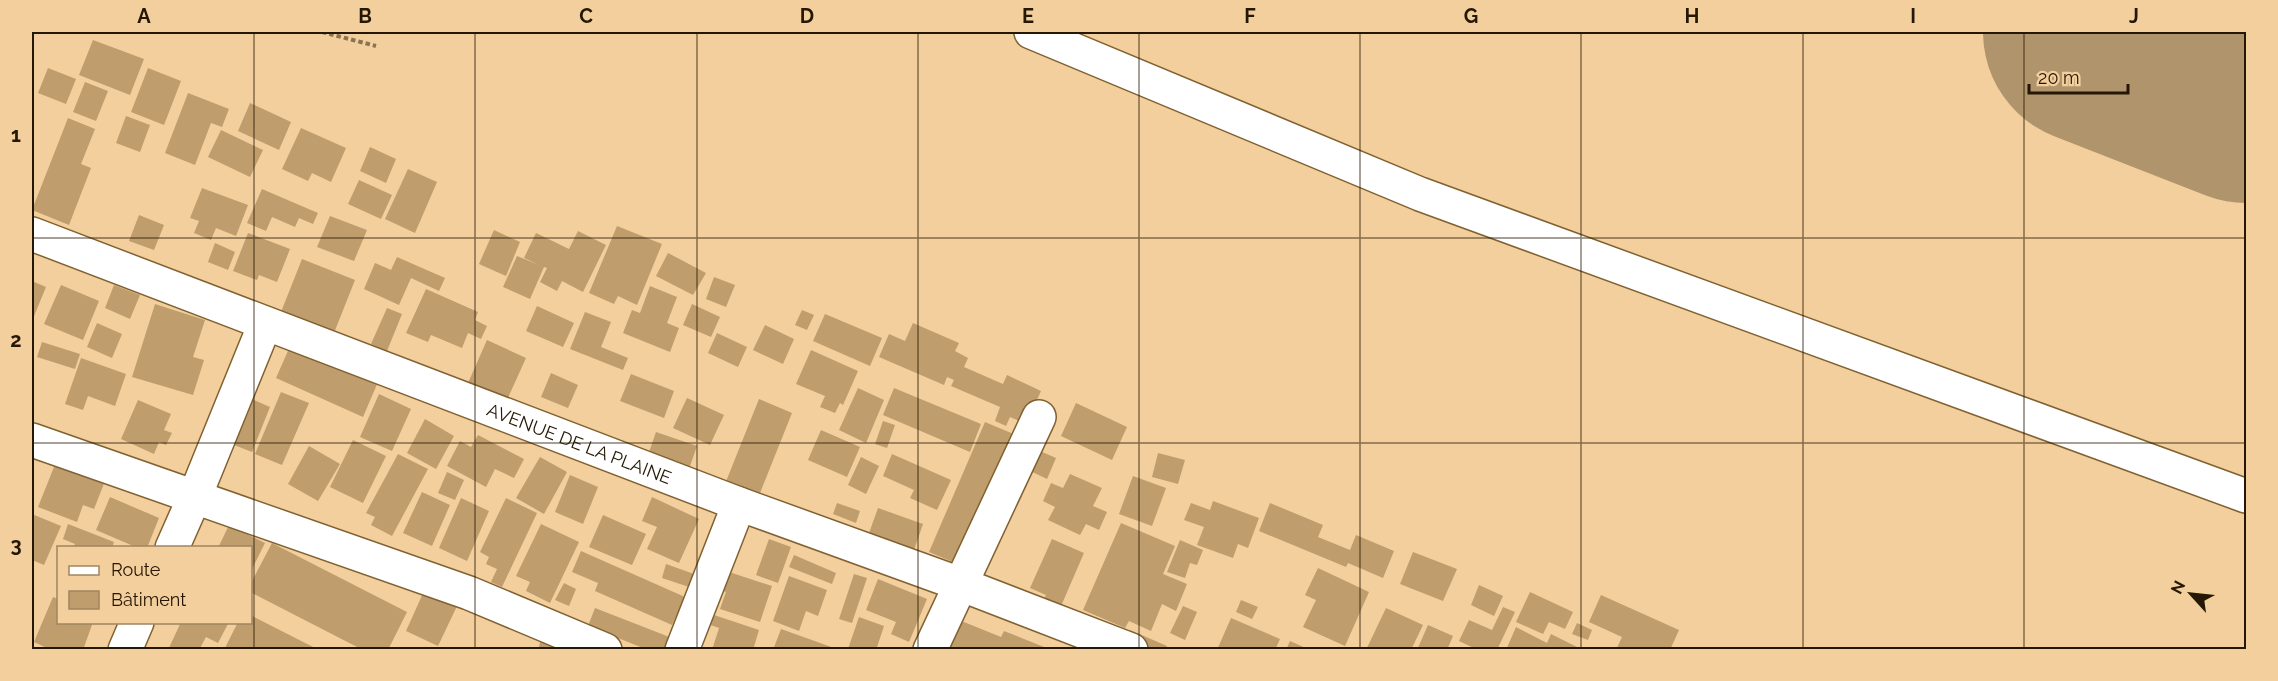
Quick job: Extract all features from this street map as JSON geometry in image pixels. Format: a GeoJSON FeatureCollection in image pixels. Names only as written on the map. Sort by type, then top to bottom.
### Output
{"type":"FeatureCollection","features":[{"type":"Feature","properties":{"kind":"street"},"geometry":{"type":"LineString","coordinates":[[1031,32],[1420,194],[2247,496]]}},
{"type":"Feature","properties":{"kind":"street","name":"AVENUE DE LA PLAINE"},"geometry":{"type":"LineString","coordinates":[[32,234],[739,504],[960,584],[1131,650]]}},
{"type":"Feature","properties":{"kind":"street"},"geometry":{"type":"LineString","coordinates":[[173,546],[265,324]]}},
{"type":"Feature","properties":{"kind":"street"},"geometry":{"type":"LineString","coordinates":[[930,650],[1039,417]]}},
{"type":"Feature","properties":{"kind":"street"},"geometry":{"type":"LineString","coordinates":[[32,440],[469,593],[605,650]]}},
{"type":"Feature","properties":{"kind":"street"},"geometry":{"type":"LineString","coordinates":[[682,650],[739,504]]}},
{"type":"Feature","properties":{"kind":"street"},"geometry":{"type":"LineString","coordinates":[[125,650],[136,624]]}},
{"type":"Feature","properties":{"kind":"path"},"geometry":{"type":"LineString","coordinates":[[322,32],[376,46]]}},
{"type":"Feature","properties":{"kind":"building"},"geometry":{"type":"Polygon","coordinates":[[[93,40],[144,59],[130,95],[79,75],[93,40]]]}},
{"type":"Feature","properties":{"kind":"building"},"geometry":{"type":"Polygon","coordinates":[[[48,68],[76,79],[66,104],[38,93],[48,68]]]}},
{"type":"Feature","properties":{"kind":"building"},"geometry":{"type":"Polygon","coordinates":[[[148,68],[181,81],[164,125],[131,112],[148,68]]]}},
{"type":"Feature","properties":{"kind":"building"},"geometry":{"type":"Polygon","coordinates":[[[85,82],[108,91],[96,121],[73,112],[85,82]]]}},
{"type":"Feature","properties":{"kind":"building"},"geometry":{"type":"Polygon","coordinates":[[[188,93],[229,109],[222,127],[211,123],[195,165],[165,153],[188,93]]]}},
{"type":"Feature","properties":{"kind":"building"},"geometry":{"type":"Polygon","coordinates":[[[250,103],[291,122],[279,150],[238,131],[250,103]]]}},
{"type":"Feature","properties":{"kind":"building"},"geometry":{"type":"Polygon","coordinates":[[[126,116],[150,125],[140,152],[116,143],[126,116]]]}},
{"type":"Feature","properties":{"kind":"building"},"geometry":{"type":"Polygon","coordinates":[[[68,118],[95,129],[81,164],[91,168],[69,225],[32,210],[68,118]]]}},
{"type":"Feature","properties":{"kind":"building"},"geometry":{"type":"Polygon","coordinates":[[[301,128],[346,148],[331,182],[312,173],[308,181],[282,169],[301,128]]]}},
{"type":"Feature","properties":{"kind":"building"},"geometry":{"type":"Polygon","coordinates":[[[221,130],[263,150],[250,177],[208,157],[221,130]]]}},
{"type":"Feature","properties":{"kind":"building"},"geometry":{"type":"Polygon","coordinates":[[[370,147],[396,159],[386,183],[360,171],[370,147]]]}},
{"type":"Feature","properties":{"kind":"building"},"geometry":{"type":"Polygon","coordinates":[[[408,169],[437,182],[415,233],[385,219],[408,169]]]}},
{"type":"Feature","properties":{"kind":"building"},"geometry":{"type":"Polygon","coordinates":[[[359,180],[392,195],[381,219],[348,204],[359,180]]]}},
{"type":"Feature","properties":{"kind":"building"},"geometry":{"type":"Polygon","coordinates":[[[202,188],[248,205],[236,236],[216,228],[211,240],[194,233],[199,221],[190,218],[202,188]]]}},
{"type":"Feature","properties":{"kind":"building"},"geometry":{"type":"Polygon","coordinates":[[[262,189],[318,213],[313,224],[299,218],[295,227],[272,217],[266,231],[247,223],[262,189]]]}},
{"type":"Feature","properties":{"kind":"building"},"geometry":{"type":"Polygon","coordinates":[[[139,215],[164,225],[154,250],[129,241],[139,215]]]}},
{"type":"Feature","properties":{"kind":"building"},"geometry":{"type":"Polygon","coordinates":[[[330,216],[367,230],[354,261],[317,247],[330,216]]]}},
{"type":"Feature","properties":{"kind":"building"},"geometry":{"type":"Polygon","coordinates":[[[617,226],[662,244],[637,305],[618,296],[614,304],[589,293],[617,226]]]}},
{"type":"Feature","properties":{"kind":"building"},"geometry":{"type":"Polygon","coordinates":[[[494,230],[520,242],[506,276],[479,264],[494,230]]]}},
{"type":"Feature","properties":{"kind":"building"},"geometry":{"type":"Polygon","coordinates":[[[578,231],[606,245],[583,292],[562,281],[557,291],[540,282],[547,268],[544,267],[530,299],[503,287],[517,256],[539,265],[524,258],[536,233],[569,249],[578,231]]]}},
{"type":"Feature","properties":{"kind":"building"},"geometry":{"type":"Polygon","coordinates":[[[248,233],[290,249],[277,282],[259,275],[257,280],[233,271],[248,233]]]}},
{"type":"Feature","properties":{"kind":"building"},"geometry":{"type":"Polygon","coordinates":[[[215,243],[235,252],[228,270],[208,262],[215,243]]]}},
{"type":"Feature","properties":{"kind":"building"},"geometry":{"type":"Polygon","coordinates":[[[668,253],[706,273],[693,295],[656,276],[668,253]]]}},
{"type":"Feature","properties":{"kind":"building"},"geometry":{"type":"Polygon","coordinates":[[[397,257],[445,278],[439,291],[411,278],[399,305],[364,289],[375,263],[391,270],[397,257]]]}},
{"type":"Feature","properties":{"kind":"building"},"geometry":{"type":"Polygon","coordinates":[[[302,259],[355,280],[334,333],[281,312],[302,259]]]}},
{"type":"Feature","properties":{"kind":"building"},"geometry":{"type":"Polygon","coordinates":[[[714,277],[735,285],[726,307],[706,299],[714,277]]]}},
{"type":"Feature","properties":{"kind":"building"},"geometry":{"type":"Polygon","coordinates":[[[32,281],[46,287],[32,321],[32,281]]]}},
{"type":"Feature","properties":{"kind":"building"},"geometry":{"type":"Polygon","coordinates":[[[61,285],[99,301],[83,340],[44,324],[61,285]]]}},
{"type":"Feature","properties":{"kind":"building"},"geometry":{"type":"Polygon","coordinates":[[[114,285],[140,295],[130,319],[105,308],[114,285]]]}},
{"type":"Feature","properties":{"kind":"building"},"geometry":{"type":"Polygon","coordinates":[[[650,286],[677,297],[667,323],[679,328],[670,352],[623,333],[632,310],[640,313],[650,286]]]}},
{"type":"Feature","properties":{"kind":"building"},"geometry":{"type":"Polygon","coordinates":[[[426,289],[478,312],[475,320],[487,326],[481,339],[468,333],[462,348],[431,335],[428,342],[406,333],[426,289]]]}},
{"type":"Feature","properties":{"kind":"building"},"geometry":{"type":"Polygon","coordinates":[[[155,304],[205,320],[193,357],[204,360],[193,395],[132,377],[155,304]]]}},
{"type":"Feature","properties":{"kind":"building"},"geometry":{"type":"Polygon","coordinates":[[[692,304],[720,317],[711,337],[683,325],[692,304]]]}},
{"type":"Feature","properties":{"kind":"building"},"geometry":{"type":"Polygon","coordinates":[[[537,306],[574,323],[563,347],[526,331],[537,306]]]}},
{"type":"Feature","properties":{"kind":"building"},"geometry":{"type":"Polygon","coordinates":[[[387,308],[402,314],[387,351],[371,344],[387,308]]]}},
{"type":"Feature","properties":{"kind":"building"},"geometry":{"type":"Polygon","coordinates":[[[802,310],[814,315],[807,330],[795,325],[802,310]]]}},
{"type":"Feature","properties":{"kind":"building"},"geometry":{"type":"Polygon","coordinates":[[[585,312],[611,322],[601,347],[628,358],[623,370],[570,349],[585,312]]]}},
{"type":"Feature","properties":{"kind":"building"},"geometry":{"type":"Polygon","coordinates":[[[825,314],[882,338],[870,366],[813,341],[825,314]]]}},
{"type":"Feature","properties":{"kind":"building"},"geometry":{"type":"Polygon","coordinates":[[[97,323],[122,334],[112,358],[87,347],[97,323]]]}},
{"type":"Feature","properties":{"kind":"building"},"geometry":{"type":"Polygon","coordinates":[[[913,323],[959,343],[955,351],[968,358],[964,367],[1003,384],[1007,375],[1041,391],[1026,424],[1010,417],[1006,426],[995,421],[1000,407],[951,386],[954,380],[947,377],[944,385],[879,357],[889,334],[905,341],[913,323]]]}},
{"type":"Feature","properties":{"kind":"building"},"geometry":{"type":"Polygon","coordinates":[[[765,325],[794,339],[783,364],[753,350],[765,325]]]}},
{"type":"Feature","properties":{"kind":"building"},"geometry":{"type":"Polygon","coordinates":[[[717,333],[747,347],[738,367],[708,353],[717,333]]]}},
{"type":"Feature","properties":{"kind":"building"},"geometry":{"type":"Polygon","coordinates":[[[487,340],[526,358],[507,400],[468,383],[487,340]]]}},
{"type":"Feature","properties":{"kind":"building"},"geometry":{"type":"Polygon","coordinates":[[[42,342],[80,354],[75,369],[37,357],[42,342]]]}},
{"type":"Feature","properties":{"kind":"building"},"geometry":{"type":"Polygon","coordinates":[[[291,344],[378,382],[363,417],[276,378],[291,344]]]}},
{"type":"Feature","properties":{"kind":"building"},"geometry":{"type":"Polygon","coordinates":[[[811,350],[858,371],[843,405],[840,403],[835,413],[820,407],[825,396],[796,384],[811,350]]]}},
{"type":"Feature","properties":{"kind":"building"},"geometry":{"type":"Polygon","coordinates":[[[81,358],[126,374],[115,406],[88,396],[83,410],[65,404],[81,358]]]}},
{"type":"Feature","properties":{"kind":"building"},"geometry":{"type":"Polygon","coordinates":[[[551,373],[578,385],[568,408],[541,397],[551,373]]]}},
{"type":"Feature","properties":{"kind":"building"},"geometry":{"type":"Polygon","coordinates":[[[631,374],[674,391],[664,418],[620,401],[631,374]]]}},
{"type":"Feature","properties":{"kind":"building"},"geometry":{"type":"Polygon","coordinates":[[[858,388],[884,400],[866,443],[839,430],[858,388]]]}},
{"type":"Feature","properties":{"kind":"building"},"geometry":{"type":"Polygon","coordinates":[[[894,388],[981,424],[970,452],[883,415],[894,388]]]}},
{"type":"Feature","properties":{"kind":"building"},"geometry":{"type":"Polygon","coordinates":[[[281,392],[309,403],[282,465],[255,454],[281,392]]]}},
{"type":"Feature","properties":{"kind":"building"},"geometry":{"type":"Polygon","coordinates":[[[379,394],[411,409],[392,451],[360,437],[379,394]]]}},
{"type":"Feature","properties":{"kind":"building"},"geometry":{"type":"Polygon","coordinates":[[[247,397],[270,407],[252,452],[229,443],[247,397]]]}},
{"type":"Feature","properties":{"kind":"building"},"geometry":{"type":"Polygon","coordinates":[[[687,398],[724,415],[710,445],[673,428],[687,398]]]}},
{"type":"Feature","properties":{"kind":"building"},"geometry":{"type":"Polygon","coordinates":[[[759,399],[792,413],[756,503],[723,489],[759,399]]]}},
{"type":"Feature","properties":{"kind":"building"},"geometry":{"type":"Polygon","coordinates":[[[138,400],[171,414],[164,430],[172,433],[166,445],[159,442],[154,454],[121,439],[138,400]]]}},
{"type":"Feature","properties":{"kind":"building"},"geometry":{"type":"Polygon","coordinates":[[[1076,403],[1127,427],[1112,460],[1061,436],[1076,403]]]}},
{"type":"Feature","properties":{"kind":"building"},"geometry":{"type":"Polygon","coordinates":[[[425,419],[454,436],[436,469],[407,453],[425,419]]]}},
{"type":"Feature","properties":{"kind":"building"},"geometry":{"type":"Polygon","coordinates":[[[883,421],[895,425],[887,448],[875,444],[883,421]]]}},
{"type":"Feature","properties":{"kind":"building"},"geometry":{"type":"Polygon","coordinates":[[[985,422],[1016,435],[960,565],[929,552],[985,422]]]}},
{"type":"Feature","properties":{"kind":"building"},"geometry":{"type":"Polygon","coordinates":[[[821,430],[860,447],[847,477],[808,460],[821,430]]]}},
{"type":"Feature","properties":{"kind":"building"},"geometry":{"type":"Polygon","coordinates":[[[656,432],[697,446],[688,472],[647,458],[656,432]]]}},
{"type":"Feature","properties":{"kind":"building"},"geometry":{"type":"Polygon","coordinates":[[[478,435],[524,459],[514,478],[495,469],[486,487],[447,466],[460,441],[471,447],[478,435]]]}},
{"type":"Feature","properties":{"kind":"building"},"geometry":{"type":"Polygon","coordinates":[[[353,440],[386,456],[363,503],[330,487],[353,440]]]}},
{"type":"Feature","properties":{"kind":"building"},"geometry":{"type":"Polygon","coordinates":[[[309,446],[340,464],[318,501],[288,484],[309,446]]]}},
{"type":"Feature","properties":{"kind":"building"},"geometry":{"type":"Polygon","coordinates":[[[1033,448],[1056,458],[1047,479],[1024,468],[1033,448]]]}},
{"type":"Feature","properties":{"kind":"building"},"geometry":{"type":"Polygon","coordinates":[[[1158,453],[1185,460],[1178,484],[1152,477],[1158,453]]]}},
{"type":"Feature","properties":{"kind":"building"},"geometry":{"type":"Polygon","coordinates":[[[398,454],[428,469],[392,536],[371,525],[375,517],[366,513],[398,454]]]}},
{"type":"Feature","properties":{"kind":"building"},"geometry":{"type":"Polygon","coordinates":[[[892,454],[951,480],[937,510],[910,498],[914,490],[883,476],[892,454]]]}},
{"type":"Feature","properties":{"kind":"building"},"geometry":{"type":"Polygon","coordinates":[[[540,457],[567,472],[544,514],[516,498],[540,457]]]}},
{"type":"Feature","properties":{"kind":"building"},"geometry":{"type":"Polygon","coordinates":[[[861,457],[879,466],[866,494],[848,485],[861,457]]]}},
{"type":"Feature","properties":{"kind":"building"},"geometry":{"type":"Polygon","coordinates":[[[56,462],[105,481],[94,509],[83,505],[77,522],[38,507],[56,462]]]}},
{"type":"Feature","properties":{"kind":"building"},"geometry":{"type":"Polygon","coordinates":[[[447,472],[464,480],[455,500],[438,493],[447,472]]]}},
{"type":"Feature","properties":{"kind":"building"},"geometry":{"type":"Polygon","coordinates":[[[1070,474],[1102,488],[1093,506],[1107,512],[1099,530],[1086,524],[1080,535],[1048,520],[1055,507],[1043,501],[1051,483],[1063,488],[1070,474]]]}},
{"type":"Feature","properties":{"kind":"building"},"geometry":{"type":"Polygon","coordinates":[[[570,475],[598,487],[583,524],[555,512],[570,475]]]}},
{"type":"Feature","properties":{"kind":"building"},"geometry":{"type":"Polygon","coordinates":[[[1133,476],[1166,488],[1152,526],[1119,514],[1133,476]]]}},
{"type":"Feature","properties":{"kind":"building"},"geometry":{"type":"Polygon","coordinates":[[[422,492],[450,505],[432,546],[403,533],[422,492]]]}},
{"type":"Feature","properties":{"kind":"building"},"geometry":{"type":"Polygon","coordinates":[[[110,497],[159,518],[148,546],[133,546],[96,530],[110,497]]]}},
{"type":"Feature","properties":{"kind":"building"},"geometry":{"type":"Polygon","coordinates":[[[652,497],[699,519],[679,563],[647,549],[657,527],[642,521],[652,497]]]}},
{"type":"Feature","properties":{"kind":"building"},"geometry":{"type":"Polygon","coordinates":[[[461,498],[489,511],[467,561],[439,548],[461,498]]]}},
{"type":"Feature","properties":{"kind":"building"},"geometry":{"type":"Polygon","coordinates":[[[506,498],[537,513],[502,587],[491,582],[497,569],[486,564],[489,557],[480,552],[506,498]]]}},
{"type":"Feature","properties":{"kind":"building"},"geometry":{"type":"Polygon","coordinates":[[[1213,501],[1259,518],[1248,548],[1238,544],[1233,558],[1197,545],[1204,527],[1184,520],[1191,503],[1210,510],[1213,501]]]}},
{"type":"Feature","properties":{"kind":"building"},"geometry":{"type":"Polygon","coordinates":[[[837,503],[860,511],[856,523],[833,514],[837,503]]]}},
{"type":"Feature","properties":{"kind":"building"},"geometry":{"type":"Polygon","coordinates":[[[1270,503],[1323,525],[1318,537],[1350,550],[1356,535],[1394,551],[1383,578],[1348,563],[1346,567],[1259,531],[1270,503]]]}},
{"type":"Feature","properties":{"kind":"building"},"geometry":{"type":"Polygon","coordinates":[[[878,508],[923,524],[914,550],[896,543],[892,553],[880,538],[869,533],[878,508]]]}},
{"type":"Feature","properties":{"kind":"building"},"geometry":{"type":"Polygon","coordinates":[[[32,514],[61,526],[44,565],[32,560],[32,514]]]}},
{"type":"Feature","properties":{"kind":"building"},"geometry":{"type":"Polygon","coordinates":[[[603,515],[646,534],[632,565],[589,547],[603,515]]]}},
{"type":"Feature","properties":{"kind":"building"},"geometry":{"type":"Polygon","coordinates":[[[1121,523],[1175,546],[1163,574],[1187,584],[1176,611],[1162,604],[1151,631],[1129,621],[1125,628],[1083,610],[1121,523]]]}},
{"type":"Feature","properties":{"kind":"building"},"geometry":{"type":"Polygon","coordinates":[[[68,524],[114,542],[113,546],[74,546],[75,544],[63,539],[68,524]]]}},
{"type":"Feature","properties":{"kind":"building"},"geometry":{"type":"Polygon","coordinates":[[[541,524],[579,542],[550,603],[526,591],[530,582],[516,576],[541,524]]]}},
{"type":"Feature","properties":{"kind":"building"},"geometry":{"type":"Polygon","coordinates":[[[229,525],[265,543],[252,569],[252,546],[219,546],[229,525]]]}},
{"type":"Feature","properties":{"kind":"building"},"geometry":{"type":"Polygon","coordinates":[[[769,539],[791,547],[778,583],[756,575],[769,539]]]}},
{"type":"Feature","properties":{"kind":"building"},"geometry":{"type":"Polygon","coordinates":[[[1052,539],[1084,553],[1058,613],[1041,606],[1046,595],[1030,588],[1052,539]]]}},
{"type":"Feature","properties":{"kind":"building"},"geometry":{"type":"Polygon","coordinates":[[[1180,540],[1203,550],[1197,565],[1190,563],[1185,578],[1167,572],[1180,540]]]}},
{"type":"Feature","properties":{"kind":"building"},"geometry":{"type":"Polygon","coordinates":[[[272,543],[407,612],[388,650],[363,650],[252,593],[252,581],[272,543]]]}},
{"type":"Feature","properties":{"kind":"building"},"geometry":{"type":"Polygon","coordinates":[[[581,551],[685,597],[672,625],[595,591],[598,583],[572,572],[581,551]]]}},
{"type":"Feature","properties":{"kind":"building"},"geometry":{"type":"Polygon","coordinates":[[[1413,552],[1457,569],[1443,601],[1400,584],[1413,552]]]}},
{"type":"Feature","properties":{"kind":"building"},"geometry":{"type":"Polygon","coordinates":[[[794,555],[836,573],[832,584],[789,567],[794,555]]]}},
{"type":"Feature","properties":{"kind":"building"},"geometry":{"type":"Polygon","coordinates":[[[666,564],[694,574],[689,587],[662,578],[666,564]]]}},
{"type":"Feature","properties":{"kind":"building"},"geometry":{"type":"Polygon","coordinates":[[[1318,568],[1369,592],[1345,646],[1303,627],[1316,600],[1305,595],[1318,568]]]}},
{"type":"Feature","properties":{"kind":"building"},"geometry":{"type":"Polygon","coordinates":[[[723,570],[772,586],[760,622],[720,609],[726,592],[717,589],[723,570]]]}},
{"type":"Feature","properties":{"kind":"building"},"geometry":{"type":"Polygon","coordinates":[[[854,574],[867,578],[852,623],[839,619],[854,574]]]}},
{"type":"Feature","properties":{"kind":"building"},"geometry":{"type":"Polygon","coordinates":[[[789,576],[827,590],[818,616],[806,611],[799,631],[773,621],[789,576]]]}},
{"type":"Feature","properties":{"kind":"building"},"geometry":{"type":"Polygon","coordinates":[[[878,579],[927,599],[909,642],[891,634],[896,622],[866,610],[878,579]]]}},
{"type":"Feature","properties":{"kind":"building"},"geometry":{"type":"Polygon","coordinates":[[[564,583],[576,589],[569,606],[555,600],[564,583]]]}},
{"type":"Feature","properties":{"kind":"building"},"geometry":{"type":"Polygon","coordinates":[[[1479,585],[1503,596],[1494,616],[1471,605],[1479,585]]]}},
{"type":"Feature","properties":{"kind":"building"},"geometry":{"type":"Polygon","coordinates":[[[424,591],[457,606],[438,646],[406,631],[424,591]]]}},
{"type":"Feature","properties":{"kind":"building"},"geometry":{"type":"Polygon","coordinates":[[[1530,592],[1573,612],[1565,629],[1549,622],[1543,634],[1516,622],[1530,592]]]}},
{"type":"Feature","properties":{"kind":"building"},"geometry":{"type":"Polygon","coordinates":[[[1601,595],[1679,630],[1670,650],[1616,650],[1622,637],[1589,622],[1601,595]]]}},
{"type":"Feature","properties":{"kind":"building"},"geometry":{"type":"Polygon","coordinates":[[[53,597],[57,599],[57,624],[92,624],[83,650],[51,650],[34,642],[53,597]]]}},
{"type":"Feature","properties":{"kind":"building"},"geometry":{"type":"Polygon","coordinates":[[[1241,600],[1258,607],[1252,619],[1236,612],[1241,600]]]}},
{"type":"Feature","properties":{"kind":"building"},"geometry":{"type":"Polygon","coordinates":[[[1183,606],[1197,612],[1185,640],[1170,633],[1183,606]]]}},
{"type":"Feature","properties":{"kind":"building"},"geometry":{"type":"Polygon","coordinates":[[[1503,607],[1515,612],[1497,650],[1478,650],[1459,641],[1469,620],[1492,630],[1503,607]]]}},
{"type":"Feature","properties":{"kind":"building"},"geometry":{"type":"Polygon","coordinates":[[[595,608],[672,638],[667,650],[648,650],[588,626],[595,608]]]}},
{"type":"Feature","properties":{"kind":"building"},"geometry":{"type":"Polygon","coordinates":[[[1386,608],[1423,625],[1411,650],[1366,650],[1386,608]]]}},
{"type":"Feature","properties":{"kind":"building"},"geometry":{"type":"Polygon","coordinates":[[[711,614],[759,630],[753,650],[712,650],[719,628],[702,622],[711,614]]]}},
{"type":"Feature","properties":{"kind":"building"},"geometry":{"type":"Polygon","coordinates":[[[252,616],[319,650],[224,650],[237,624],[252,624],[252,616]]]}},
{"type":"Feature","properties":{"kind":"building"},"geometry":{"type":"Polygon","coordinates":[[[859,617],[884,626],[876,650],[848,649],[859,617]]]}},
{"type":"Feature","properties":{"kind":"building"},"geometry":{"type":"Polygon","coordinates":[[[1231,618],[1280,639],[1275,650],[1217,650],[1231,618]]]}},
{"type":"Feature","properties":{"kind":"building"},"geometry":{"type":"Polygon","coordinates":[[[959,620],[1001,637],[1004,631],[1044,647],[1043,650],[947,650],[959,620]]]}},
{"type":"Feature","properties":{"kind":"building"},"geometry":{"type":"Polygon","coordinates":[[[1577,623],[1592,630],[1588,640],[1572,634],[1577,623]]]}},
{"type":"Feature","properties":{"kind":"building"},"geometry":{"type":"Polygon","coordinates":[[[180,624],[228,624],[218,643],[206,637],[199,650],[168,650],[180,624]]]}},
{"type":"Feature","properties":{"kind":"building"},"geometry":{"type":"Polygon","coordinates":[[[1428,625],[1453,636],[1447,650],[1417,650],[1428,625]]]}},
{"type":"Feature","properties":{"kind":"building"},"geometry":{"type":"Polygon","coordinates":[[[1516,627],[1547,643],[1551,634],[1583,650],[1506,650],[1516,627]]]}},
{"type":"Feature","properties":{"kind":"building"},"geometry":{"type":"Polygon","coordinates":[[[781,629],[837,649],[837,650],[773,650],[781,629]]]}},
{"type":"Feature","properties":{"kind":"building"},"geometry":{"type":"Polygon","coordinates":[[[1130,630],[1167,646],[1165,650],[1139,650],[1125,643],[1130,630]]]}},
{"type":"Feature","properties":{"kind":"building"},"geometry":{"type":"Polygon","coordinates":[[[541,639],[562,650],[538,650],[541,639]]]}},
{"type":"Feature","properties":{"kind":"building"},"geometry":{"type":"Polygon","coordinates":[[[1290,641],[1310,650],[1286,650],[1290,641]]]}},
{"type":"Feature","properties":{"kind":"runway"},"geometry":{"type":"LineString","coordinates":[[2095,32],[2246,91]]}}]}
